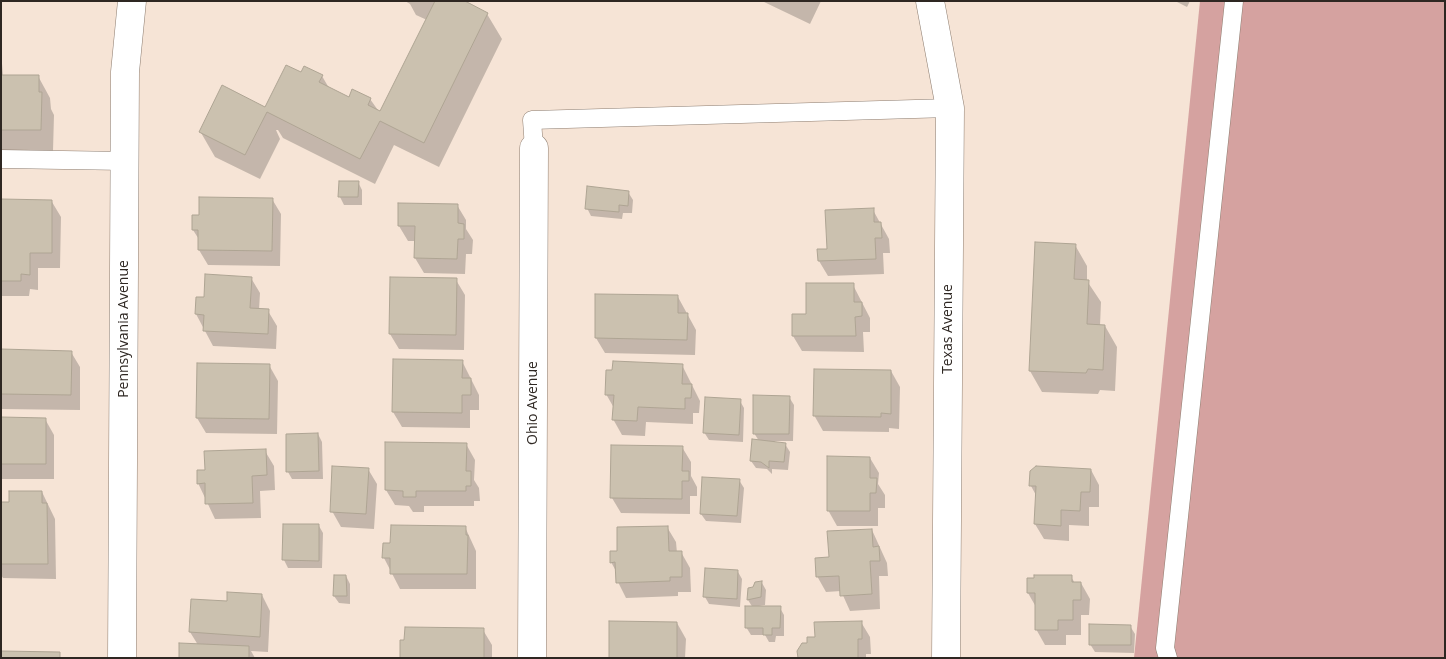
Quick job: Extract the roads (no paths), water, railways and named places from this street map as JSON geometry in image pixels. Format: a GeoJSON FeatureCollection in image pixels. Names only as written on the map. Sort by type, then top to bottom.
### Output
{"type":"FeatureCollection","features":[{"type":"Feature","properties":{"kind":"street","name":"Pennsylvania Avenue"},"geometry":{"type":"LineString","coordinates":[[122,658],[124,161],[126,72],[132,1]]}},
{"type":"Feature","properties":{"kind":"street","name":"Texas Avenue"},"geometry":{"type":"LineString","coordinates":[[930,1],[950,108],[946,658]]}},
{"type":"Feature","properties":{"kind":"street","name":"Ohio Avenue"},"geometry":{"type":"LineString","coordinates":[[532,658],[534,148]]}},
{"type":"Feature","properties":{"kind":"lane"},"geometry":{"type":"LineString","coordinates":[[1168,658],[1165,648],[1234,1]]}},
{"type":"Feature","properties":{"kind":"lane"},"geometry":{"type":"LineString","coordinates":[[534,148],[532,120],[950,108]]}},
{"type":"Feature","properties":{"kind":"lane"},"geometry":{"type":"LineString","coordinates":[[1,159],[124,161]]}}]}
